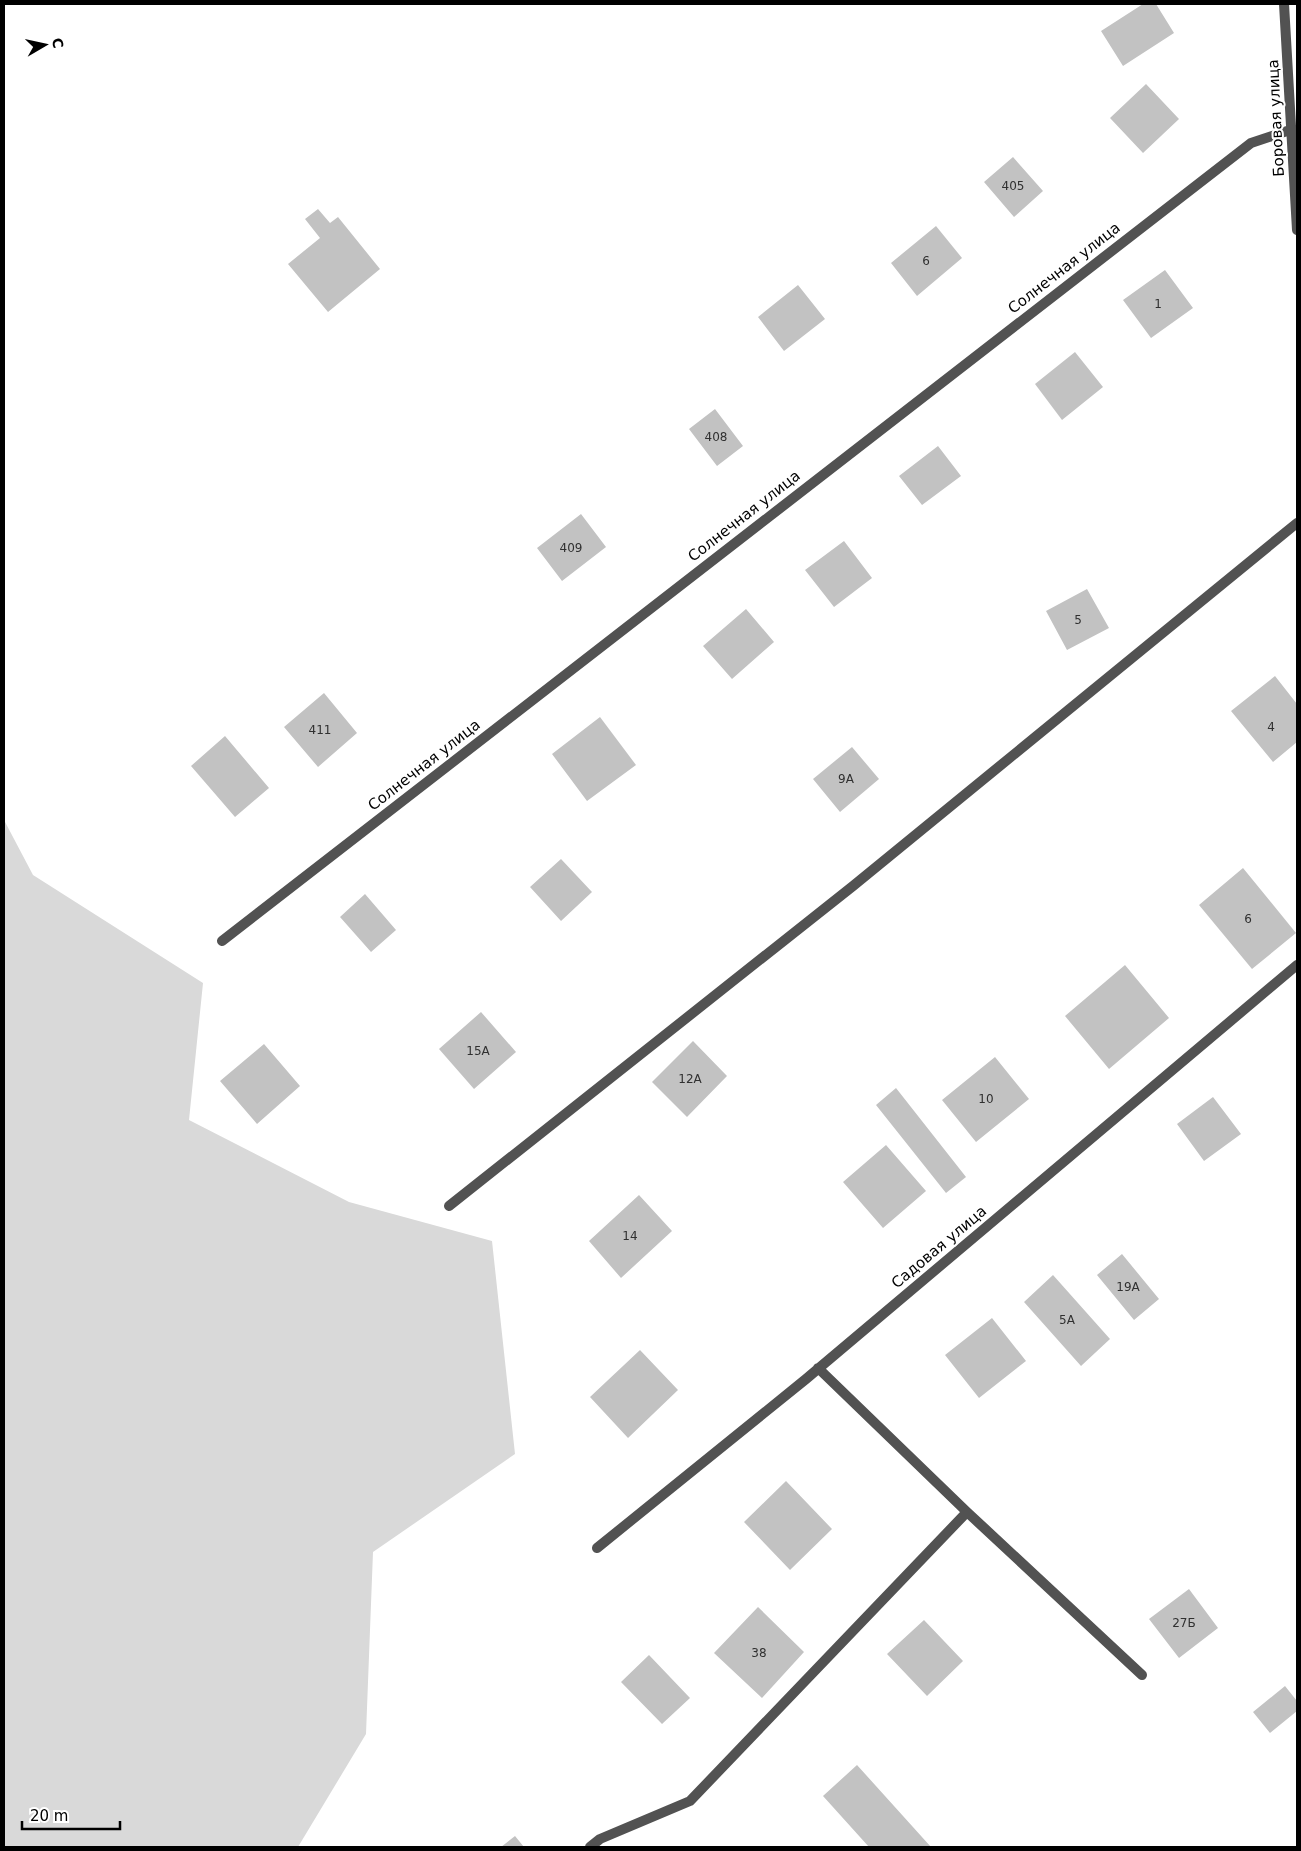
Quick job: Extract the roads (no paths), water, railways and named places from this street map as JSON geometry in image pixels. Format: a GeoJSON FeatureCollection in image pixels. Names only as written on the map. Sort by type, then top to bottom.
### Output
{"type":"FeatureCollection","features":[{"type":"Feature","properties":{"kind":"street","name":"Боровая улица"},"geometry":{"type":"LineString","coordinates":[[1284,4],[1297,230]]}},
{"type":"Feature","properties":{"kind":"street","name":"Солнечная улица"},"geometry":{"type":"LineString","coordinates":[[222,941],[1251,143],[1292,129]]}},
{"type":"Feature","properties":{"kind":"street"},"geometry":{"type":"LineString","coordinates":[[449,1206],[853,886],[1297,523]]}},
{"type":"Feature","properties":{"kind":"street","name":"Садовая улица"},"geometry":{"type":"LineString","coordinates":[[597,1548],[818,1368],[1297,965]]}},
{"type":"Feature","properties":{"kind":"street"},"geometry":{"type":"LineString","coordinates":[[818,1368],[967,1512],[1142,1675]]}},
{"type":"Feature","properties":{"kind":"street"},"geometry":{"type":"LineString","coordinates":[[590,1847],[600,1839],[690,1801],[967,1512]]}}]}
